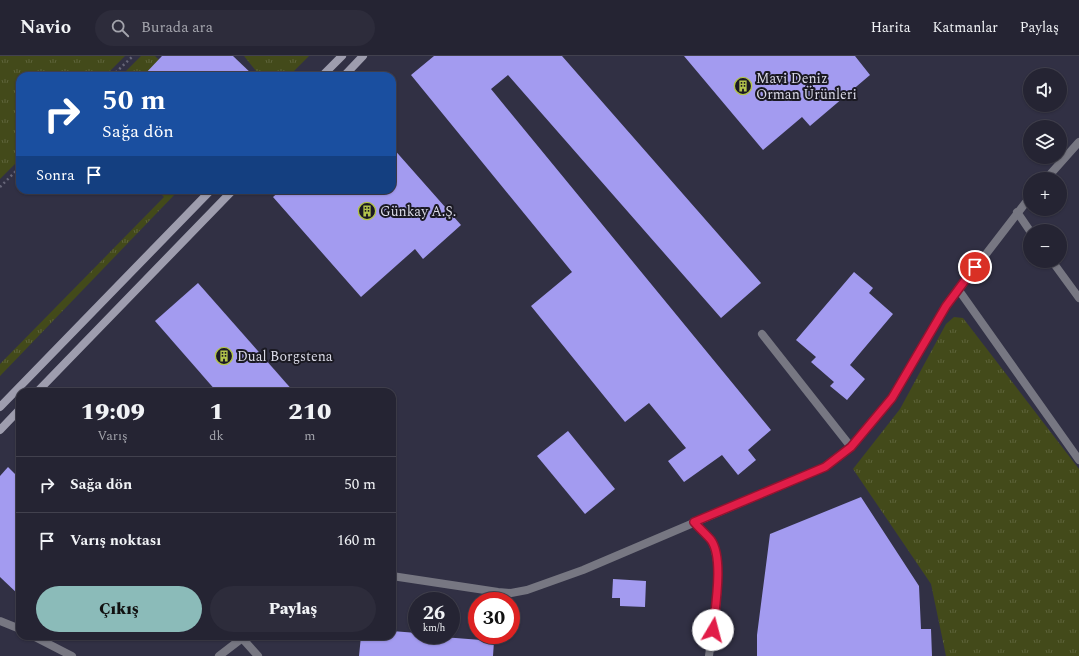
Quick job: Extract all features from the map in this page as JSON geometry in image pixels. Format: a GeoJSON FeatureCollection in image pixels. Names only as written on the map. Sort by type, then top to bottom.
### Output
{"type":"FeatureCollection","features":[{"type":"Feature","properties":{"kind":"main road"},"geometry":{"type":"LineString","coordinates":[[326,72],[342,56]]}},
{"type":"Feature","properties":{"kind":"main road"},"geometry":{"type":"LineString","coordinates":[[348,72],[363,56]]}},
{"type":"Feature","properties":{"kind":"main road"},"geometry":{"type":"LineString","coordinates":[[19,388],[208,194]]}},
{"type":"Feature","properties":{"kind":"main road"},"geometry":{"type":"LineString","coordinates":[[41,388],[229,194]]}},
{"type":"Feature","properties":{"kind":"main road"},"geometry":{"type":"LineString","coordinates":[[0,407],[16,391]]}},
{"type":"Feature","properties":{"kind":"main road"},"geometry":{"type":"LineString","coordinates":[[0,430],[16,414]]}},
{"type":"Feature","properties":{"kind":"street"},"geometry":{"type":"LineString","coordinates":[[1052,172],[1079,142]]}},
{"type":"Feature","properties":{"kind":"street"},"geometry":{"type":"LineString","coordinates":[[396,577],[511,593],[546,584],[583,570],[825,467],[851,447],[892,398],[946,306],[1023,204]]}},
{"type":"Feature","properties":{"kind":"street"},"geometry":{"type":"LineString","coordinates":[[1016,212],[1025,224]]}},
{"type":"Feature","properties":{"kind":"street"},"geometry":{"type":"LineString","coordinates":[[1057,268],[1079,298]]}},
{"type":"Feature","properties":{"kind":"street"},"geometry":{"type":"LineString","coordinates":[[958,289],[1079,460]]}},
{"type":"Feature","properties":{"kind":"street"},"geometry":{"type":"LineString","coordinates":[[762,334],[851,447]]}},
{"type":"Feature","properties":{"kind":"street"},"geometry":{"type":"LineString","coordinates":[[694,522],[712,541],[716,554],[716,602],[709,656]]}},
{"type":"Feature","properties":{"kind":"street"},"geometry":{"type":"LineString","coordinates":[[0,621],[16,628]]}},
{"type":"Feature","properties":{"kind":"street"},"geometry":{"type":"LineString","coordinates":[[41,640],[72,656]]}},
{"type":"Feature","properties":{"kind":"street"},"geometry":{"type":"LineString","coordinates":[[219,656],[239,640]]}},
{"type":"Feature","properties":{"kind":"street"},"geometry":{"type":"LineString","coordinates":[[245,640],[258,656]]}},
{"type":"Feature","properties":{"kind":"path"},"geometry":{"type":"LineString","coordinates":[[116,72],[133,56]]}},
{"type":"Feature","properties":{"kind":"path"},"geometry":{"type":"LineString","coordinates":[[0,187],[16,171]]}},
{"type":"Feature","properties":{"kind":"green space"},"geometry":{"type":"Polygon","coordinates":[[[0,56],[125,56],[109,72],[16,72],[16,163],[0,179],[0,56]]]}},
{"type":"Feature","properties":{"kind":"green space"},"geometry":{"type":"Polygon","coordinates":[[[141,56],[155,56],[172,72],[125,72],[141,56]]]}},
{"type":"Feature","properties":{"kind":"green space"},"geometry":{"type":"Polygon","coordinates":[[[244,56],[309,56],[293,72],[257,72],[244,56]]]}},
{"type":"Feature","properties":{"kind":"green space"},"geometry":{"type":"Polygon","coordinates":[[[161,194],[175,194],[0,376],[0,364],[164,197],[161,194]]]}},
{"type":"Feature","properties":{"kind":"green space"},"geometry":{"type":"Polygon","coordinates":[[[954,317],[963,318],[1079,469],[1079,656],[946,656],[931,584],[853,469],[900,409],[946,324],[954,317]]]}},
{"type":"Feature","properties":{"kind":"building"},"geometry":{"type":"Polygon","coordinates":[[[162,56],[233,56],[250,72],[147,72],[162,56]]]}},
{"type":"Feature","properties":{"kind":"building"},"geometry":{"type":"Polygon","coordinates":[[[434,56],[562,56],[761,283],[721,318],[508,75],[491,89],[771,430],[748,450],[756,460],[738,475],[722,455],[684,482],[668,461],[686,448],[649,403],[625,422],[531,306],[572,272],[411,75],[434,56]]]}},
{"type":"Feature","properties":{"kind":"building"},"geometry":{"type":"Polygon","coordinates":[[[684,56],[855,56],[870,75],[810,126],[802,117],[763,150],[684,56]]]}},
{"type":"Feature","properties":{"kind":"building","name":"Günkay A.Ş."},"geometry":{"type":"Polygon","coordinates":[[[396,152],[461,225],[423,259],[415,249],[361,297],[273,197],[276,194],[396,194],[396,152]]]}},
{"type":"Feature","properties":{"kind":"building"},"geometry":{"type":"Polygon","coordinates":[[[854,272],[873,288],[869,293],[893,314],[850,365],[865,379],[847,400],[830,386],[834,382],[811,362],[816,357],[796,340],[854,272]]]}},
{"type":"Feature","properties":{"kind":"building","name":"Dual Borgstena"},"geometry":{"type":"Polygon","coordinates":[[[198,283],[290,388],[214,388],[155,321],[198,283]]]}},
{"type":"Feature","properties":{"kind":"building"},"geometry":{"type":"Polygon","coordinates":[[[568,431],[615,489],[585,514],[537,456],[568,431]]]}},
{"type":"Feature","properties":{"kind":"building"},"geometry":{"type":"Polygon","coordinates":[[[8,467],[16,475],[16,592],[0,577],[0,476],[8,467]]]}},
{"type":"Feature","properties":{"kind":"building"},"geometry":{"type":"Polygon","coordinates":[[[861,497],[919,586],[921,629],[931,629],[932,656],[757,656],[757,635],[770,534],[861,497]]]}},
{"type":"Feature","properties":{"kind":"building"},"geometry":{"type":"Polygon","coordinates":[[[613,579],[646,581],[645,607],[620,606],[620,598],[612,598],[613,579]]]}},
{"type":"Feature","properties":{"kind":"building"},"geometry":{"type":"Polygon","coordinates":[[[396,631],[408,632],[408,644],[460,644],[460,638],[468,639],[468,644],[494,644],[493,656],[359,656],[361,640],[396,640],[396,631]]]}},
{"type":"Feature","properties":{"kind":"place","name":"Mavi Deniz Orman Ürünleri"},"geometry":{"type":"Point","coordinates":[743,86]}},
{"type":"Feature","properties":{"kind":"place","name":"Günkay A.Ş."},"geometry":{"type":"Point","coordinates":[367,211]}},
{"type":"Feature","properties":{"kind":"place","name":"Dual Borgstena"},"geometry":{"type":"Point","coordinates":[224,356]}},
{"type":"Feature","properties":{"kind":"route"},"geometry":{"type":"LineString","coordinates":[[713,630],[716,602],[716,554],[712,541],[694,522],[825,467],[851,447],[871,425],[892,398],[946,306],[975,267]]}}]}
